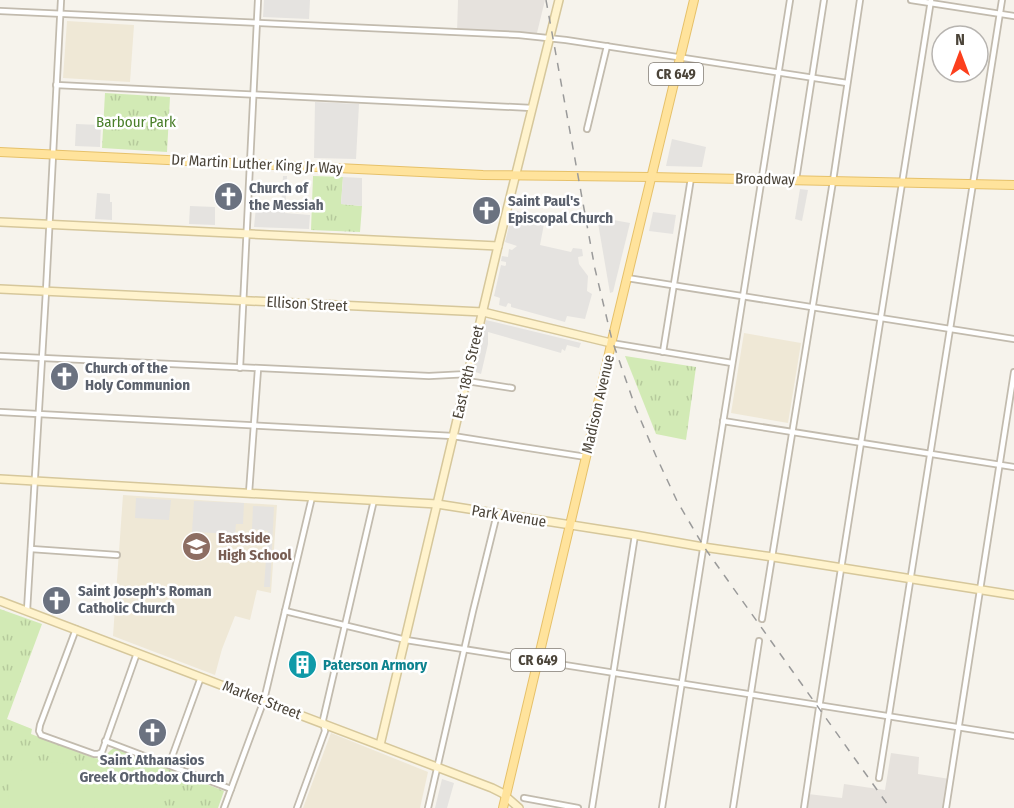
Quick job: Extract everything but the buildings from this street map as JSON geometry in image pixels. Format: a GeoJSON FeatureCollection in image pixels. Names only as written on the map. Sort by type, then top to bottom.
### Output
{"type":"FeatureCollection","features":[{"type":"Feature","properties":{"kind":"main road","name":"Madison Avenue"},"geometry":{"type":"LineString","coordinates":[[503,808],[611,343],[694,0]]}},
{"type":"Feature","properties":{"kind":"main road","name":"Dr Martin Luther King Jr Way"},"geometry":{"type":"LineString","coordinates":[[0,152],[515,175]]}},
{"type":"Feature","properties":{"kind":"main road","name":"Broadway"},"geometry":{"type":"LineString","coordinates":[[515,175],[1014,185]]}},
{"type":"Feature","properties":{"kind":"street"},"geometry":{"type":"LineString","coordinates":[[27,611],[61,0]]}},
{"type":"Feature","properties":{"kind":"street"},"geometry":{"type":"LineString","coordinates":[[240,368],[258,0]]}},
{"type":"Feature","properties":{"kind":"street","name":"East 18th Street"},"geometry":{"type":"LineString","coordinates":[[380,745],[515,175],[559,0]]}},
{"type":"Feature","properties":{"kind":"street"},"geometry":{"type":"LineString","coordinates":[[662,808],[790,0]]}},
{"type":"Feature","properties":{"kind":"street"},"geometry":{"type":"LineString","coordinates":[[796,180],[824,0]]}},
{"type":"Feature","properties":{"kind":"street"},"geometry":{"type":"LineString","coordinates":[[762,619],[860,0]]}},
{"type":"Feature","properties":{"kind":"street"},"geometry":{"type":"LineString","coordinates":[[911,0],[1014,16]]}},
{"type":"Feature","properties":{"kind":"street"},"geometry":{"type":"LineString","coordinates":[[879,778],[1002,0]]}},
{"type":"Feature","properties":{"kind":"street"},"geometry":{"type":"LineString","coordinates":[[804,808],[931,2]]}},
{"type":"Feature","properties":{"kind":"street"},"geometry":{"type":"LineString","coordinates":[[0,11],[519,35],[607,46],[848,83]]}},
{"type":"Feature","properties":{"kind":"street"},"geometry":{"type":"LineString","coordinates":[[587,129],[607,46]]}},
{"type":"Feature","properties":{"kind":"street"},"geometry":{"type":"LineString","coordinates":[[56,85],[532,108]]}},
{"type":"Feature","properties":{"kind":"street"},"geometry":{"type":"LineString","coordinates":[[663,352],[691,178]]}},
{"type":"Feature","properties":{"kind":"street"},"geometry":{"type":"LineString","coordinates":[[0,222],[498,246]]}},
{"type":"Feature","properties":{"kind":"street"},"geometry":{"type":"LineString","coordinates":[[627,278],[1014,339]]}},
{"type":"Feature","properties":{"kind":"street","name":"Ellison Street"},"geometry":{"type":"LineString","coordinates":[[0,289],[483,312],[611,343]]}},
{"type":"Feature","properties":{"kind":"street"},"geometry":{"type":"LineString","coordinates":[[611,343],[732,363]]}},
{"type":"Feature","properties":{"kind":"street"},"geometry":{"type":"LineString","coordinates":[[0,356],[467,377],[512,388]]}},
{"type":"Feature","properties":{"kind":"street"},"geometry":{"type":"LineString","coordinates":[[249,493],[258,369]]}},
{"type":"Feature","properties":{"kind":"street"},"geometry":{"type":"LineString","coordinates":[[946,808],[1014,372]]}},
{"type":"Feature","properties":{"kind":"street"},"geometry":{"type":"LineString","coordinates":[[0,412],[453,436],[586,457]]}},
{"type":"Feature","properties":{"kind":"street"},"geometry":{"type":"LineString","coordinates":[[723,421],[1014,467]]}},
{"type":"Feature","properties":{"kind":"street","name":"Park Avenue"},"geometry":{"type":"LineString","coordinates":[[0,479],[437,504],[1014,594]]}},
{"type":"Feature","properties":{"kind":"street"},"geometry":{"type":"LineString","coordinates":[[224,808],[264,700],[312,496]]}},
{"type":"Feature","properties":{"kind":"street"},"geometry":{"type":"LineString","coordinates":[[297,808],[326,731],[324,723],[374,500]]}},
{"type":"Feature","properties":{"kind":"street"},"geometry":{"type":"LineString","coordinates":[[429,808],[497,514]]}},
{"type":"Feature","properties":{"kind":"street"},"geometry":{"type":"LineString","coordinates":[[592,808],[635,535]]}},
{"type":"Feature","properties":{"kind":"street"},"geometry":{"type":"LineString","coordinates":[[32,549],[117,555]]}},
{"type":"Feature","properties":{"kind":"street","name":"Market Street"},"geometry":{"type":"LineString","coordinates":[[0,601],[492,788],[506,796],[519,808]]}},
{"type":"Feature","properties":{"kind":"street"},"geometry":{"type":"LineString","coordinates":[[285,611],[406,640],[1014,736]]}},
{"type":"Feature","properties":{"kind":"street"},"geometry":{"type":"LineString","coordinates":[[76,629],[39,733],[94,754],[102,752],[137,653]]}},
{"type":"Feature","properties":{"kind":"street"},"geometry":{"type":"LineString","coordinates":[[733,808],[759,641]]}},
{"type":"Feature","properties":{"kind":"street"},"geometry":{"type":"LineString","coordinates":[[169,765],[201,677]]}},
{"type":"Feature","properties":{"kind":"street"},"geometry":{"type":"LineString","coordinates":[[105,741],[231,789]]}},
{"type":"Feature","properties":{"kind":"street"},"geometry":{"type":"LineString","coordinates":[[524,798],[578,808]]}},
{"type":"Feature","properties":{"kind":"shaded area"},"geometry":{"type":"Polygon","coordinates":[[[264,0],[310,0],[309,19],[263,17],[264,0]]]}},
{"type":"Feature","properties":{"kind":"shaded area"},"geometry":{"type":"Polygon","coordinates":[[[458,0],[545,0],[536,37],[457,32],[458,0]]]}},
{"type":"Feature","properties":{"kind":"shaded area"},"geometry":{"type":"Polygon","coordinates":[[[67,21],[134,25],[130,82],[63,78],[67,21]]]}},
{"type":"Feature","properties":{"kind":"shaded area"},"geometry":{"type":"Polygon","coordinates":[[[315,102],[359,104],[356,159],[314,158],[315,102]]]}},
{"type":"Feature","properties":{"kind":"shaded area"},"geometry":{"type":"Polygon","coordinates":[[[76,124],[101,125],[100,147],[75,146],[76,124]]]}},
{"type":"Feature","properties":{"kind":"shaded area"},"geometry":{"type":"Polygon","coordinates":[[[672,139],[706,147],[702,167],[666,166],[672,139]]]}},
{"type":"Feature","properties":{"kind":"shaded area"},"geometry":{"type":"Polygon","coordinates":[[[283,176],[287,176],[285,213],[310,215],[309,229],[254,227],[256,207],[281,208],[283,176]]]}},
{"type":"Feature","properties":{"kind":"shaded area"},"geometry":{"type":"Polygon","coordinates":[[[343,177],[362,178],[362,206],[341,204],[343,177]]]}},
{"type":"Feature","properties":{"kind":"shaded area"},"geometry":{"type":"Polygon","coordinates":[[[800,189],[808,190],[802,221],[795,219],[800,189]]]}},
{"type":"Feature","properties":{"kind":"shaded area"},"geometry":{"type":"Polygon","coordinates":[[[97,193],[110,194],[112,220],[95,219],[97,193]]]}},
{"type":"Feature","properties":{"kind":"shaded area"},"geometry":{"type":"Polygon","coordinates":[[[190,206],[215,207],[215,225],[189,224],[190,206]]]}},
{"type":"Feature","properties":{"kind":"shaded area"},"geometry":{"type":"Polygon","coordinates":[[[517,211],[533,216],[532,222],[544,224],[540,245],[571,252],[573,248],[582,249],[583,256],[578,257],[579,264],[588,276],[587,291],[592,294],[585,319],[567,316],[565,322],[511,307],[508,303],[506,307],[499,305],[500,298],[494,296],[501,265],[506,265],[506,262],[501,261],[502,256],[508,257],[509,249],[512,250],[517,246],[505,242],[511,218],[516,219],[517,211]]]}},
{"type":"Feature","properties":{"kind":"shaded area"},"geometry":{"type":"Polygon","coordinates":[[[653,212],[676,215],[673,234],[649,231],[653,212]]]}},
{"type":"Feature","properties":{"kind":"shaded area"},"geometry":{"type":"Polygon","coordinates":[[[597,217],[630,223],[613,292],[610,293],[597,217]]]}},
{"type":"Feature","properties":{"kind":"shaded area"},"geometry":{"type":"Polygon","coordinates":[[[486,320],[581,343],[579,348],[567,345],[565,351],[562,349],[561,353],[488,332],[488,344],[481,374],[473,371],[486,320]]]}},
{"type":"Feature","properties":{"kind":"shaded area"},"geometry":{"type":"Polygon","coordinates":[[[744,333],[801,343],[788,423],[731,413],[744,333]]]}},
{"type":"Feature","properties":{"kind":"shaded area","name":"Eastside High School"},"geometry":{"type":"Polygon","coordinates":[[[123,495],[277,505],[271,593],[257,590],[250,620],[235,616],[215,675],[113,636],[123,495]]]}},
{"type":"Feature","properties":{"kind":"shaded area"},"geometry":{"type":"Polygon","coordinates":[[[136,498],[171,500],[169,520],[135,518],[136,498]]]}},
{"type":"Feature","properties":{"kind":"shaded area"},"geometry":{"type":"Polygon","coordinates":[[[194,501],[244,503],[243,524],[236,524],[235,534],[192,532],[194,501]]]}},
{"type":"Feature","properties":{"kind":"shaded area"},"geometry":{"type":"Polygon","coordinates":[[[253,506],[274,507],[270,587],[264,587],[268,531],[252,529],[253,506]]]}},
{"type":"Feature","properties":{"kind":"shaded area"},"geometry":{"type":"Polygon","coordinates":[[[331,733],[428,772],[420,808],[303,808],[331,733]]]}},
{"type":"Feature","properties":{"kind":"shaded area"},"geometry":{"type":"Polygon","coordinates":[[[891,753],[919,757],[918,774],[950,779],[946,808],[806,808],[808,794],[842,798],[844,784],[885,790],[891,753]]]}},
{"type":"Feature","properties":{"kind":"shaded area"},"geometry":{"type":"Polygon","coordinates":[[[442,779],[454,783],[447,808],[435,808],[442,779]]]}},
{"type":"Feature","properties":{"kind":"green space","name":"Barbour Park"},"geometry":{"type":"Polygon","coordinates":[[[105,93],[170,97],[167,152],[102,148],[105,93]]]}},
{"type":"Feature","properties":{"kind":"green space"},"geometry":{"type":"Polygon","coordinates":[[[313,176],[343,177],[341,204],[362,206],[360,232],[311,230],[313,176]]]}},
{"type":"Feature","properties":{"kind":"green space"},"geometry":{"type":"Polygon","coordinates":[[[625,356],[696,367],[686,440],[656,434],[625,356]]]}},
{"type":"Feature","properties":{"kind":"green space"},"geometry":{"type":"Polygon","coordinates":[[[0,609],[42,624],[7,719],[32,729],[31,734],[94,758],[104,757],[114,748],[224,791],[218,808],[0,808],[0,609]]]}},
{"type":"Feature","properties":{"kind":"green space"},"geometry":{"type":"Polygon","coordinates":[[[40,762],[145,769],[155,777],[161,787],[164,807],[11,808],[8,791],[10,784],[18,772],[40,762]]]}},
{"type":"Feature","properties":{"kind":"railway"},"geometry":{"type":"LineString","coordinates":[[546,0],[595,269],[612,340],[636,409],[656,456],[677,501],[704,547],[890,808]]}},
{"type":"Feature","properties":{"kind":"place","name":"Church of the Messiah"},"geometry":{"type":"Point","coordinates":[228,197]}},
{"type":"Feature","properties":{"kind":"place","name":"Saint Paul's Episcopal Church"},"geometry":{"type":"Point","coordinates":[487,210]}},
{"type":"Feature","properties":{"kind":"place","name":"Church of the Holy Communion"},"geometry":{"type":"Point","coordinates":[64,377]}},
{"type":"Feature","properties":{"kind":"place","name":"Eastside High School"},"geometry":{"type":"Point","coordinates":[197,547]}},
{"type":"Feature","properties":{"kind":"place","name":"Saint Joseph's Roman Catholic Church"},"geometry":{"type":"Point","coordinates":[57,600]}},
{"type":"Feature","properties":{"kind":"place","name":"Paterson Armory"},"geometry":{"type":"Point","coordinates":[302,665]}},
{"type":"Feature","properties":{"kind":"place","name":"Saint Athanasios Greek Orthodox Church"},"geometry":{"type":"Point","coordinates":[152,733]}}]}
